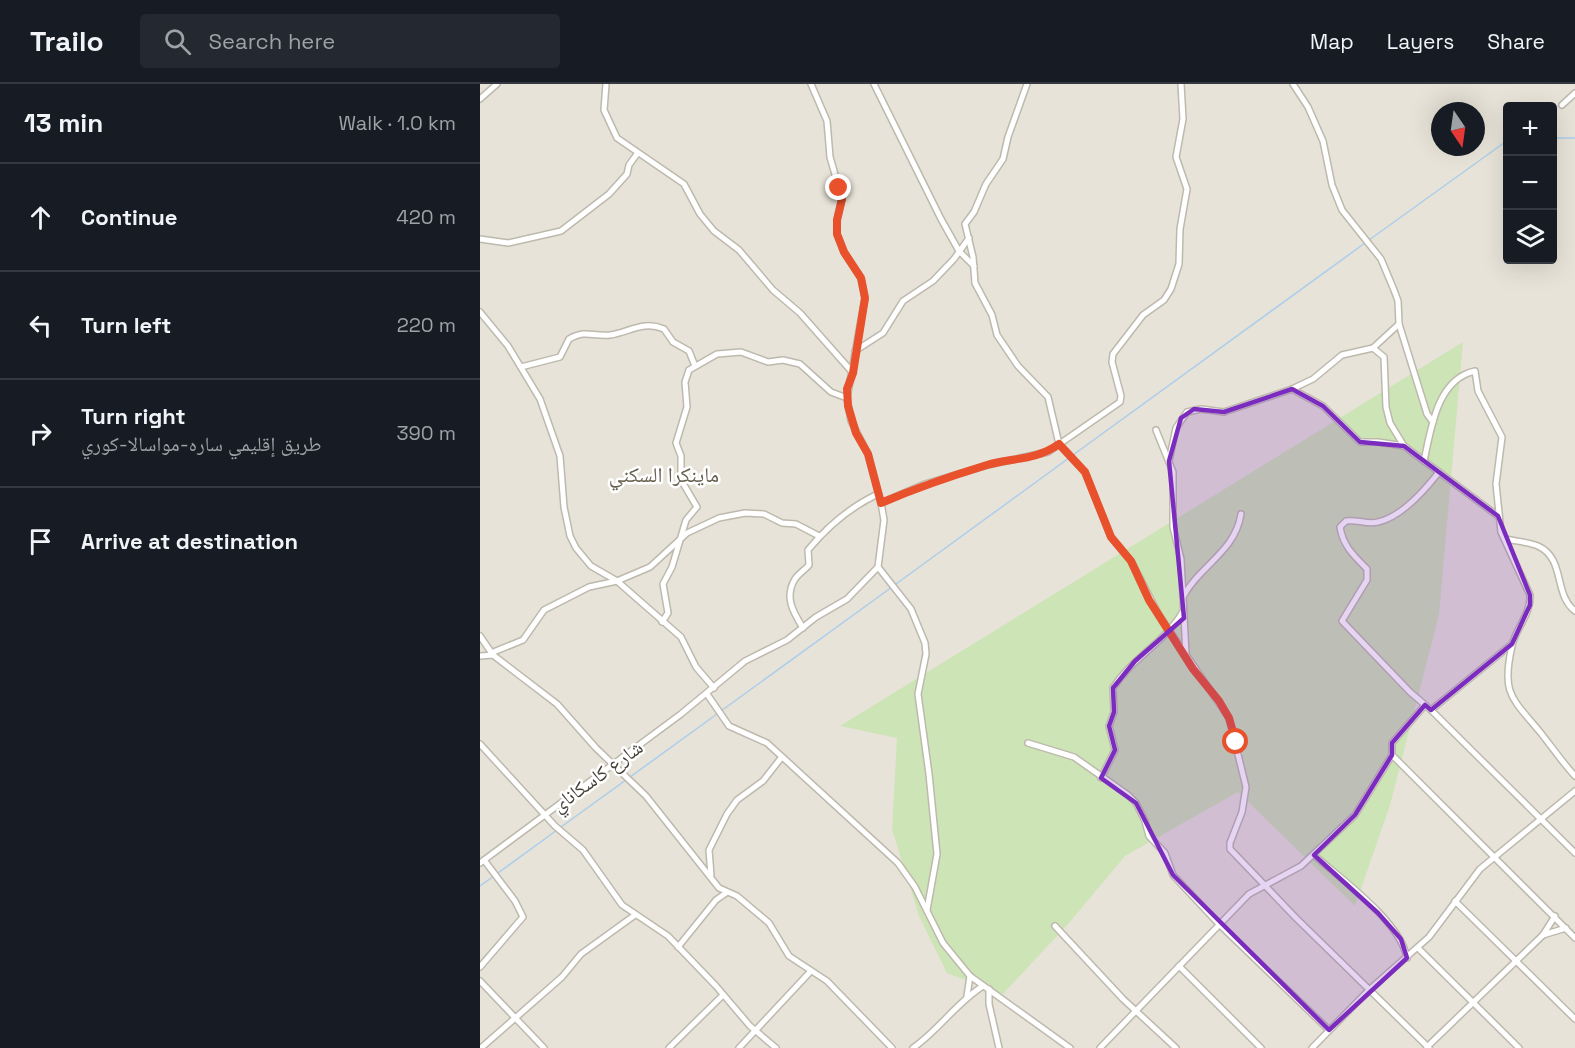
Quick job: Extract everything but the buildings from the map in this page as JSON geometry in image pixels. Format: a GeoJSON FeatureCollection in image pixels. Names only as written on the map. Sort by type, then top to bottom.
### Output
{"type":"FeatureCollection","features":[{"type":"Feature","properties":{"kind":"street"},"geometry":{"type":"LineString","coordinates":[[480,99],[497,84]]}},
{"type":"Feature","properties":{"kind":"street"},"geometry":{"type":"LineString","coordinates":[[606,84],[604,105],[609,125],[619,141],[684,184],[700,214],[714,231],[739,250],[773,290],[800,313],[853,373]]}},
{"type":"Feature","properties":{"kind":"street"},"geometry":{"type":"LineString","coordinates":[[811,84],[827,121],[830,156],[842,199],[837,220],[837,234],[844,252],[861,278],[865,298],[847,398],[851,421],[868,454],[881,503],[884,520],[878,567],[911,609],[925,643],[926,654],[918,694],[930,774],[937,854],[927,910]]}},
{"type":"Feature","properties":{"kind":"street"},"geometry":{"type":"LineString","coordinates":[[874,84],[959,251],[974,266]]}},
{"type":"Feature","properties":{"kind":"street"},"geometry":{"type":"LineString","coordinates":[[1027,84],[1008,137],[1004,159],[986,184],[974,212],[965,224],[974,266],[975,283],[992,315],[997,335],[1018,366],[1048,397],[1059,444],[1066,455],[1085,472],[1111,537],[1131,561],[1149,600],[1229,718],[1246,781],[1244,805],[1229,846],[1369,990],[1428,1047],[1544,935],[1555,916]]}},
{"type":"Feature","properties":{"kind":"street"},"geometry":{"type":"LineString","coordinates":[[881,503],[925,484],[988,465],[1048,452],[1120,402],[1121,396],[1112,362],[1113,354],[1143,315],[1164,300],[1171,289],[1179,264],[1180,229],[1187,189],[1176,157],[1183,119],[1181,84]]}},
{"type":"Feature","properties":{"kind":"street"},"geometry":{"type":"LineString","coordinates":[[1293,84],[1308,107],[1323,141],[1336,199],[1362,239],[1381,259],[1394,290],[1398,301],[1399,324],[1427,414],[1433,422]]}},
{"type":"Feature","properties":{"kind":"street"},"geometry":{"type":"LineString","coordinates":[[1562,105],[1575,93]]}},
{"type":"Feature","properties":{"kind":"street"},"geometry":{"type":"LineString","coordinates":[[480,239],[508,243],[561,231],[614,190],[627,174],[629,165],[637,154]]}},
{"type":"Feature","properties":{"kind":"street"},"geometry":{"type":"LineString","coordinates":[[855,351],[883,333],[903,301],[927,286],[969,238]]}},
{"type":"Feature","properties":{"kind":"street"},"geometry":{"type":"LineString","coordinates":[[480,312],[521,367],[540,399],[560,456],[561,489],[570,536],[583,559],[617,581],[681,637],[696,667],[714,688]]}},
{"type":"Feature","properties":{"kind":"street"},"geometry":{"type":"LineString","coordinates":[[521,367],[560,357],[569,339],[583,333],[610,335],[643,324],[664,329],[673,342],[689,351],[695,366]]}},
{"type":"Feature","properties":{"kind":"street"},"geometry":{"type":"LineString","coordinates":[[1169,461],[1176,428],[1187,412],[1201,409],[1224,412],[1292,389],[1312,379],[1342,355],[1373,348],[1399,324]]}},
{"type":"Feature","properties":{"kind":"street"},"geometry":{"type":"LineString","coordinates":[[1373,348],[1384,357],[1386,407],[1390,423],[1404,446],[1498,516]]}},
{"type":"Feature","properties":{"kind":"street"},"geometry":{"type":"LineString","coordinates":[[662,622],[668,613],[663,584],[686,520],[697,507],[681,480],[681,456],[676,443],[687,407],[687,375],[695,366],[729,351],[768,362],[792,362],[805,366],[831,392],[847,398]]}},
{"type":"Feature","properties":{"kind":"street"},"geometry":{"type":"LineString","coordinates":[[1424,461],[1433,422],[1446,390],[1455,379],[1475,371],[1478,391],[1502,437],[1496,484],[1498,516],[1504,539],[1530,595],[1530,605],[1512,644],[1507,678],[1513,701],[1575,776]]}},
{"type":"Feature","properties":{"kind":"street"},"geometry":{"type":"LineString","coordinates":[[1292,389],[1323,406],[1360,442],[1404,446]]}},
{"type":"Feature","properties":{"kind":"street"},"geometry":{"type":"LineString","coordinates":[[1156,430],[1173,472],[1173,527],[1180,552],[1186,655]]}},
{"type":"Feature","properties":{"kind":"street"},"geometry":{"type":"LineString","coordinates":[[1439,472],[1413,502],[1394,514],[1379,522],[1346,521],[1340,527],[1341,537],[1349,551],[1367,569],[1367,580],[1342,621],[1575,853]]}},
{"type":"Feature","properties":{"kind":"street"},"geometry":{"type":"LineString","coordinates":[[803,628],[790,606],[790,597],[795,579],[809,565],[808,550],[819,536],[844,514],[878,494]]}},
{"type":"Feature","properties":{"kind":"street"},"geometry":{"type":"LineString","coordinates":[[480,656],[492,654],[523,640],[544,610],[598,584],[617,581],[656,563],[681,537],[719,518],[752,513],[765,514],[782,523],[796,524],[819,536]]}},
{"type":"Feature","properties":{"kind":"street"},"geometry":{"type":"LineString","coordinates":[[1183,597],[1191,583],[1229,547],[1238,530],[1240,514]]}},
{"type":"Feature","properties":{"kind":"street"},"geometry":{"type":"LineString","coordinates":[[1504,539],[1537,546],[1547,552],[1556,562],[1566,599],[1575,611]]}},
{"type":"Feature","properties":{"kind":"street","name":"شارع كاسكاناي"},"geometry":{"type":"LineString","coordinates":[[482,861],[707,694],[751,657],[787,640],[847,599],[878,567]]}},
{"type":"Feature","properties":{"kind":"street"},"geometry":{"type":"LineString","coordinates":[[1101,778],[1115,750],[1109,726],[1114,712],[1113,688],[1135,661],[1170,631],[1183,612]]}},
{"type":"Feature","properties":{"kind":"street"},"geometry":{"type":"LineString","coordinates":[[480,636],[492,654],[546,693],[646,796],[719,888],[737,896],[769,923],[783,950],[810,972],[826,981],[892,1048]]}},
{"type":"Feature","properties":{"kind":"street"},"geometry":{"type":"LineString","coordinates":[[1431,710],[1512,644]]}},
{"type":"Feature","properties":{"kind":"street"},"geometry":{"type":"LineString","coordinates":[[707,694],[729,726],[760,738],[898,863],[927,910],[943,943],[970,976],[1070,1048]]}},
{"type":"Feature","properties":{"kind":"street"},"geometry":{"type":"LineString","coordinates":[[1100,1048],[1249,894],[1283,877],[1314,855],[1355,815],[1392,755],[1392,743],[1425,705]]}},
{"type":"Feature","properties":{"kind":"street"},"geometry":{"type":"LineString","coordinates":[[1028,742],[1074,757],[1136,803],[1149,836],[1165,853],[1173,874],[1219,924],[1329,1030]]}},
{"type":"Feature","properties":{"kind":"street"},"geometry":{"type":"LineString","coordinates":[[480,744],[545,814],[583,850],[622,905],[668,936],[755,1031],[776,1048]]}},
{"type":"Feature","properties":{"kind":"street"},"geometry":{"type":"LineString","coordinates":[[1392,755],[1575,938]]}},
{"type":"Feature","properties":{"kind":"street"},"geometry":{"type":"LineString","coordinates":[[712,879],[709,850],[727,814],[737,800],[763,781],[781,758]]}},
{"type":"Feature","properties":{"kind":"street"},"geometry":{"type":"LineString","coordinates":[[1312,1048],[1369,990],[1418,948],[1494,855],[1575,791]]}},
{"type":"Feature","properties":{"kind":"street"},"geometry":{"type":"LineString","coordinates":[[1314,855],[1385,921],[1401,939],[1407,958]]}},
{"type":"Feature","properties":{"kind":"street"},"geometry":{"type":"LineString","coordinates":[[480,967],[523,917],[515,901],[482,861]]}},
{"type":"Feature","properties":{"kind":"street"},"geometry":{"type":"LineString","coordinates":[[716,900],[719,888]]}},
{"type":"Feature","properties":{"kind":"street"},"geometry":{"type":"LineString","coordinates":[[678,947],[716,900],[726,893]]}},
{"type":"Feature","properties":{"kind":"street"},"geometry":{"type":"LineString","coordinates":[[1455,901],[1575,1019]]}},
{"type":"Feature","properties":{"kind":"street"},"geometry":{"type":"LineString","coordinates":[[481,1048],[562,977],[581,954],[635,915]]}},
{"type":"Feature","properties":{"kind":"street"},"geometry":{"type":"LineString","coordinates":[[1055,926],[1176,1048]]}},
{"type":"Feature","properties":{"kind":"street"},"geometry":{"type":"LineString","coordinates":[[1544,935],[1566,928]]}},
{"type":"Feature","properties":{"kind":"street"},"geometry":{"type":"LineString","coordinates":[[1418,948],[1519,1048]]}},
{"type":"Feature","properties":{"kind":"street"},"geometry":{"type":"LineString","coordinates":[[1179,966],[1261,1048]]}},
{"type":"Feature","properties":{"kind":"street"},"geometry":{"type":"LineString","coordinates":[[740,1048],[810,972]]}},
{"type":"Feature","properties":{"kind":"street"},"geometry":{"type":"LineString","coordinates":[[967,996],[970,976]]}},
{"type":"Feature","properties":{"kind":"street"},"geometry":{"type":"LineString","coordinates":[[480,981],[517,1016],[544,1048]]}},
{"type":"Feature","properties":{"kind":"street"},"geometry":{"type":"LineString","coordinates":[[913,1048],[948,1018],[967,996],[986,987]]}},
{"type":"Feature","properties":{"kind":"street"},"geometry":{"type":"LineString","coordinates":[[986,987],[999,1048]]}},
{"type":"Feature","properties":{"kind":"street"},"geometry":{"type":"LineString","coordinates":[[670,1048],[723,995]]}},
{"type":"Feature","properties":{"kind":"highlighted area"},"geometry":{"type":"Polygon","coordinates":[[[1292,389],[1323,406],[1360,442],[1404,446],[1498,516],[1530,595],[1530,605],[1512,644],[1431,710],[1425,705],[1392,743],[1392,755],[1355,815],[1314,855],[1378,913],[1401,939],[1407,958],[1329,1030],[1173,875],[1136,803],[1101,778],[1115,750],[1109,726],[1114,712],[1113,688],[1135,661],[1184,618],[1169,461],[1181,418],[1194,409],[1224,412],[1292,389]]]}},
{"type":"Feature","properties":{"kind":"shaded area"},"geometry":{"type":"Polygon","coordinates":[[[480,84],[1575,84],[1575,1048],[480,1048],[480,84]]]}},
{"type":"Feature","properties":{"kind":"green space"},"geometry":{"type":"Polygon","coordinates":[[[1463,342],[1439,615],[1390,805],[1355,906],[1238,792],[1125,856],[1069,923],[1003,994],[947,973],[919,916],[892,829],[897,738],[840,726],[1463,342]]]}},
{"type":"Feature","properties":{"kind":"waterway"},"geometry":{"type":"LineString","coordinates":[[1557,138],[1575,138]]}},
{"type":"Feature","properties":{"kind":"waterway"},"geometry":{"type":"LineString","coordinates":[[1369,240],[1503,144]]}},
{"type":"Feature","properties":{"kind":"waterway"},"geometry":{"type":"LineString","coordinates":[[1073,455],[1365,243]]}},
{"type":"Feature","properties":{"kind":"waterway"},"geometry":{"type":"LineString","coordinates":[[896,584],[1069,458]]}},
{"type":"Feature","properties":{"kind":"waterway"},"geometry":{"type":"LineString","coordinates":[[721,711],[892,587]]}},
{"type":"Feature","properties":{"kind":"waterway"},"geometry":{"type":"LineString","coordinates":[[561,827],[717,714]]}},
{"type":"Feature","properties":{"kind":"waterway"},"geometry":{"type":"LineString","coordinates":[[498,873],[557,830]]}},
{"type":"Feature","properties":{"kind":"waterway"},"geometry":{"type":"LineString","coordinates":[[480,886],[494,876]]}},
{"type":"Feature","properties":{"kind":"district","name":"ماينكرا السكني"},"geometry":{"type":"Point","coordinates":[664,475]}},
{"type":"Feature","properties":{"kind":"route"},"geometry":{"type":"LineString","coordinates":[[839,188],[842,207],[838,214],[837,234],[848,260],[861,278],[866,306],[856,341],[853,373],[847,389],[848,406],[856,433],[868,454],[881,503],[925,484],[962,475],[988,465],[1048,452],[1059,444],[1066,455],[1085,472],[1111,537],[1131,561],[1149,600],[1193,669],[1219,701],[1232,725],[1236,742]]}}]}
